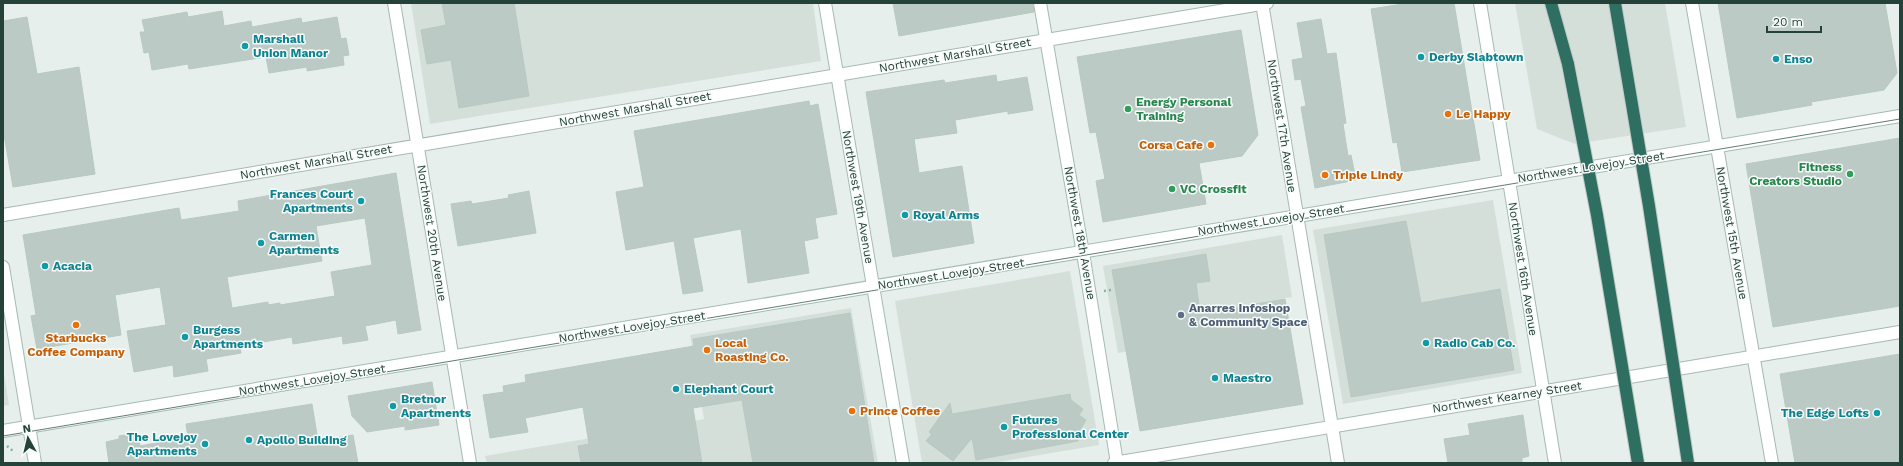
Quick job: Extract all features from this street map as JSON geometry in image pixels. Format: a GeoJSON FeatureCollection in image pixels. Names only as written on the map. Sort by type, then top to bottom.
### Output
{"type":"FeatureCollection","features":[{"type":"Feature","properties":{"kind":"highway"},"geometry":{"type":"LineString","coordinates":[[1551,3],[1568,64]]}},
{"type":"Feature","properties":{"kind":"highway"},"geometry":{"type":"LineString","coordinates":[[1560,3],[1568,64],[1597,215],[1638,463]]}},
{"type":"Feature","properties":{"kind":"highway"},"geometry":{"type":"LineString","coordinates":[[1615,3],[1649,206],[1688,463]]}},
{"type":"Feature","properties":{"kind":"street","name":"Northwest 20th Avenue"},"geometry":{"type":"LineString","coordinates":[[394,3],[470,463]]}},
{"type":"Feature","properties":{"kind":"street","name":"Northwest 19th Avenue"},"geometry":{"type":"LineString","coordinates":[[825,3],[903,463]]}},
{"type":"Feature","properties":{"kind":"street","name":"Northwest 18th Avenue"},"geometry":{"type":"LineString","coordinates":[[1040,3],[1083,252],[1117,463]]}},
{"type":"Feature","properties":{"kind":"street","name":"Northwest Marshall Street"},"geometry":{"type":"LineString","coordinates":[[3,215],[1264,3]]}},
{"type":"Feature","properties":{"kind":"street","name":"Northwest 17th Avenue"},"geometry":{"type":"LineString","coordinates":[[1264,3],[1297,216],[1338,463]]}},
{"type":"Feature","properties":{"kind":"street","name":"Northwest 16th Avenue"},"geometry":{"type":"LineString","coordinates":[[1480,3],[1555,463]]}},
{"type":"Feature","properties":{"kind":"street","name":"Northwest 15th Avenue"},"geometry":{"type":"LineString","coordinates":[[1692,3],[1772,463]]}},
{"type":"Feature","properties":{"kind":"street","name":"Northwest Lovejoy Street"},"geometry":{"type":"LineString","coordinates":[[3,432],[1900,116]]}},
{"type":"Feature","properties":{"kind":"street"},"geometry":{"type":"LineString","coordinates":[[3,267],[35,463]]}},
{"type":"Feature","properties":{"kind":"street","name":"Northwest Kearney Street"},"geometry":{"type":"LineString","coordinates":[[1114,463],[1900,332]]}},
{"type":"Feature","properties":{"kind":"shaded area"},"geometry":{"type":"Polygon","coordinates":[[[411,3],[813,3],[821,61],[430,124],[411,3]]]}},
{"type":"Feature","properties":{"kind":"shaded area"},"geometry":{"type":"Polygon","coordinates":[[[1515,3],[1665,3],[1686,127],[1575,144],[1537,129],[1515,3]]]}},
{"type":"Feature","properties":{"kind":"shaded area"},"geometry":{"type":"Polygon","coordinates":[[[1493,200],[1522,373],[1343,404],[1313,230],[1493,200]]]}},
{"type":"Feature","properties":{"kind":"shaded area"},"geometry":{"type":"Polygon","coordinates":[[[1282,235],[1292,297],[1204,312],[1208,337],[1118,353],[1103,266],[1282,235]]]}},
{"type":"Feature","properties":{"kind":"shaded area"},"geometry":{"type":"Polygon","coordinates":[[[1070,271],[1099,445],[993,463],[922,463],[895,301],[1070,271]]]}},
{"type":"Feature","properties":{"kind":"shaded area"},"geometry":{"type":"Polygon","coordinates":[[[851,308],[878,463],[487,463],[485,456],[704,419],[690,335],[851,308]]]}},
{"type":"Feature","properties":{"kind":"shaded area"},"geometry":{"type":"Polygon","coordinates":[[[3,368],[9,405],[3,406],[3,368]]]}},
{"type":"Feature","properties":{"kind":"building"},"geometry":{"type":"Polygon","coordinates":[[[442,3],[514,3],[529,96],[459,108],[451,60],[427,64],[421,30],[446,25],[442,3]]]}},
{"type":"Feature","properties":{"kind":"building"},"geometry":{"type":"Polygon","coordinates":[[[893,3],[1033,3],[1034,12],[899,36],[893,3]]]}},
{"type":"Feature","properties":{"kind":"building","name":"Derby Slabtown"},"geometry":{"type":"Polygon","coordinates":[[[1409,3],[1454,3],[1480,160],[1402,172],[1397,142],[1393,143],[1371,9],[1409,3]]]}},
{"type":"Feature","properties":{"kind":"building","name":"Enso"},"geometry":{"type":"Polygon","coordinates":[[[1718,3],[1885,3],[1897,73],[1884,90],[1811,102],[1812,105],[1737,118],[1718,3]]]}},
{"type":"Feature","properties":{"kind":"building","name":"Marshall Union Manor"},"geometry":{"type":"Polygon","coordinates":[[[222,11],[224,26],[251,21],[252,27],[301,18],[302,23],[337,17],[341,39],[346,38],[349,55],[343,56],[344,65],[307,71],[307,67],[269,73],[266,57],[189,69],[188,64],[152,70],[149,52],[144,53],[140,32],[145,32],[142,20],[187,12],[188,17],[222,11]]]}},
{"type":"Feature","properties":{"kind":"building"},"geometry":{"type":"Polygon","coordinates":[[[27,17],[37,74],[79,67],[95,174],[13,187],[3,129],[3,21],[27,17]]]}},
{"type":"Feature","properties":{"kind":"building"},"geometry":{"type":"Polygon","coordinates":[[[1321,19],[1327,54],[1336,53],[1346,123],[1343,124],[1348,156],[1351,155],[1356,180],[1315,188],[1301,107],[1306,106],[1301,79],[1295,80],[1292,60],[1303,58],[1297,23],[1321,19]]]}},
{"type":"Feature","properties":{"kind":"building"},"geometry":{"type":"Polygon","coordinates":[[[1241,30],[1258,135],[1242,156],[1199,163],[1206,204],[1103,222],[1096,181],[1105,179],[1096,132],[1090,133],[1077,57],[1241,30]]]}},
{"type":"Feature","properties":{"kind":"building"},"geometry":{"type":"Polygon","coordinates":[[[996,75],[997,82],[1027,77],[1033,110],[1008,114],[1008,111],[955,120],[957,133],[914,139],[919,173],[962,166],[974,243],[893,257],[866,92],[944,80],[945,83],[996,75]]]}},
{"type":"Feature","properties":{"kind":"building"},"geometry":{"type":"Polygon","coordinates":[[[809,101],[810,106],[818,104],[837,214],[815,218],[818,238],[804,241],[809,273],[748,283],[741,229],[693,238],[703,291],[683,294],[674,241],[626,250],[616,192],[644,187],[634,131],[809,101]]]}},
{"type":"Feature","properties":{"kind":"building"},"geometry":{"type":"Polygon","coordinates":[[[1900,138],[1900,306],[1773,327],[1746,164],[1900,138]]]}},
{"type":"Feature","properties":{"kind":"building"},"geometry":{"type":"Polygon","coordinates":[[[396,173],[421,330],[398,334],[396,320],[365,326],[368,340],[343,344],[342,336],[293,344],[292,337],[240,346],[241,353],[206,359],[208,371],[174,377],[173,365],[134,372],[127,331],[166,325],[160,287],[115,295],[121,335],[37,349],[31,316],[36,315],[23,235],[179,208],[181,220],[239,211],[238,201],[396,173]],[[365,218],[316,226],[322,261],[227,277],[232,308],[268,302],[268,305],[280,303],[280,305],[335,296],[331,272],[372,265],[365,218]]]}},
{"type":"Feature","properties":{"kind":"building"},"geometry":{"type":"Polygon","coordinates":[[[529,191],[536,233],[458,246],[451,204],[471,201],[472,204],[509,198],[508,195],[529,191]]]}},
{"type":"Feature","properties":{"kind":"building","name":"Radio Cab Co."},"geometry":{"type":"Polygon","coordinates":[[[1406,221],[1421,303],[1500,289],[1514,370],[1351,397],[1324,235],[1406,221]]]}},
{"type":"Feature","properties":{"kind":"building","name":"Maestro"},"geometry":{"type":"Polygon","coordinates":[[[1206,254],[1210,281],[1196,283],[1200,313],[1285,299],[1303,404],[1140,431],[1112,270],[1206,254]]]}},
{"type":"Feature","properties":{"kind":"building"},"geometry":{"type":"Polygon","coordinates":[[[850,313],[874,463],[753,463],[742,400],[693,408],[702,463],[581,463],[578,446],[589,444],[583,407],[525,418],[528,432],[490,438],[483,395],[504,392],[503,386],[526,382],[525,375],[694,346],[693,339],[850,313]]]}},
{"type":"Feature","properties":{"kind":"building"},"geometry":{"type":"Polygon","coordinates":[[[1900,354],[1900,463],[1795,463],[1780,374],[1900,354]]]}},
{"type":"Feature","properties":{"kind":"building","name":"Bretnor Apartments"},"geometry":{"type":"Polygon","coordinates":[[[432,382],[439,425],[405,430],[405,426],[367,432],[352,416],[348,396],[432,382]]]}},
{"type":"Feature","properties":{"kind":"building","name":"Futures Professional Center"},"geometry":{"type":"Polygon","coordinates":[[[1070,394],[1071,400],[1083,409],[1079,415],[1086,420],[1077,435],[1078,441],[976,460],[972,438],[953,461],[926,441],[932,434],[929,432],[950,403],[952,414],[1070,394]]]}},
{"type":"Feature","properties":{"kind":"building"},"geometry":{"type":"Polygon","coordinates":[[[312,404],[318,441],[353,435],[358,463],[109,463],[106,442],[119,439],[119,436],[138,433],[140,446],[188,437],[186,424],[312,404]]]}},
{"type":"Feature","properties":{"kind":"building"},"geometry":{"type":"Polygon","coordinates":[[[1523,415],[1529,456],[1522,458],[1522,463],[1448,463],[1444,439],[1470,435],[1468,424],[1523,415]]]}},
{"type":"Feature","properties":{"kind":"tram line"},"geometry":{"type":"LineString","coordinates":[[3,436],[1900,119]]}},
{"type":"Feature","properties":{"kind":"place","name":"Marshall Union Manor"},"geometry":{"type":"Point","coordinates":[245,46]}},
{"type":"Feature","properties":{"kind":"place","name":"Derby Slabtown"},"geometry":{"type":"Point","coordinates":[1421,57]}},
{"type":"Feature","properties":{"kind":"place","name":"Enso"},"geometry":{"type":"Point","coordinates":[1776,59]}},
{"type":"Feature","properties":{"kind":"place","name":"Energy Personal Training"},"geometry":{"type":"Point","coordinates":[1128,109]}},
{"type":"Feature","properties":{"kind":"place","name":"Le Happy"},"geometry":{"type":"Point","coordinates":[1448,114]}},
{"type":"Feature","properties":{"kind":"place","name":"Corsa Cafe"},"geometry":{"type":"Point","coordinates":[1211,145]}},
{"type":"Feature","properties":{"kind":"place","name":"Fitness Creators Studio"},"geometry":{"type":"Point","coordinates":[1850,174]}},
{"type":"Feature","properties":{"kind":"place","name":"Triple Lindy"},"geometry":{"type":"Point","coordinates":[1325,175]}},
{"type":"Feature","properties":{"kind":"place","name":"VC Crossfit"},"geometry":{"type":"Point","coordinates":[1172,189]}},
{"type":"Feature","properties":{"kind":"place","name":"Frances Court Apartments"},"geometry":{"type":"Point","coordinates":[361,201]}},
{"type":"Feature","properties":{"kind":"place","name":"Royal Arms"},"geometry":{"type":"Point","coordinates":[905,215]}},
{"type":"Feature","properties":{"kind":"place","name":"Carmen Apartments"},"geometry":{"type":"Point","coordinates":[261,243]}},
{"type":"Feature","properties":{"kind":"place","name":"Acacia"},"geometry":{"type":"Point","coordinates":[45,266]}},
{"type":"Feature","properties":{"kind":"place","name":"Anarres Infoshop & Community Space"},"geometry":{"type":"Point","coordinates":[1181,315]}},
{"type":"Feature","properties":{"kind":"place","name":"Starbucks Coffee Company"},"geometry":{"type":"Point","coordinates":[76,325]}},
{"type":"Feature","properties":{"kind":"place","name":"Burgess Apartments"},"geometry":{"type":"Point","coordinates":[185,337]}},
{"type":"Feature","properties":{"kind":"place","name":"Radio Cab Co."},"geometry":{"type":"Point","coordinates":[1426,343]}},
{"type":"Feature","properties":{"kind":"place","name":"Local Roasting Co."},"geometry":{"type":"Point","coordinates":[707,350]}},
{"type":"Feature","properties":{"kind":"place","name":"Maestro"},"geometry":{"type":"Point","coordinates":[1215,378]}},
{"type":"Feature","properties":{"kind":"place","name":"Elephant Court"},"geometry":{"type":"Point","coordinates":[676,389]}},
{"type":"Feature","properties":{"kind":"place","name":"Bretnor Apartments"},"geometry":{"type":"Point","coordinates":[393,406]}},
{"type":"Feature","properties":{"kind":"place","name":"Prince Coffee"},"geometry":{"type":"Point","coordinates":[852,411]}},
{"type":"Feature","properties":{"kind":"place","name":"The Edge Lofts"},"geometry":{"type":"Point","coordinates":[1877,413]}},
{"type":"Feature","properties":{"kind":"place","name":"Futures Professional Center"},"geometry":{"type":"Point","coordinates":[1004,427]}},
{"type":"Feature","properties":{"kind":"place","name":"Apollo Building"},"geometry":{"type":"Point","coordinates":[249,440]}},
{"type":"Feature","properties":{"kind":"place","name":"The Lovejoy Apartments"},"geometry":{"type":"Point","coordinates":[205,444]}}]}
